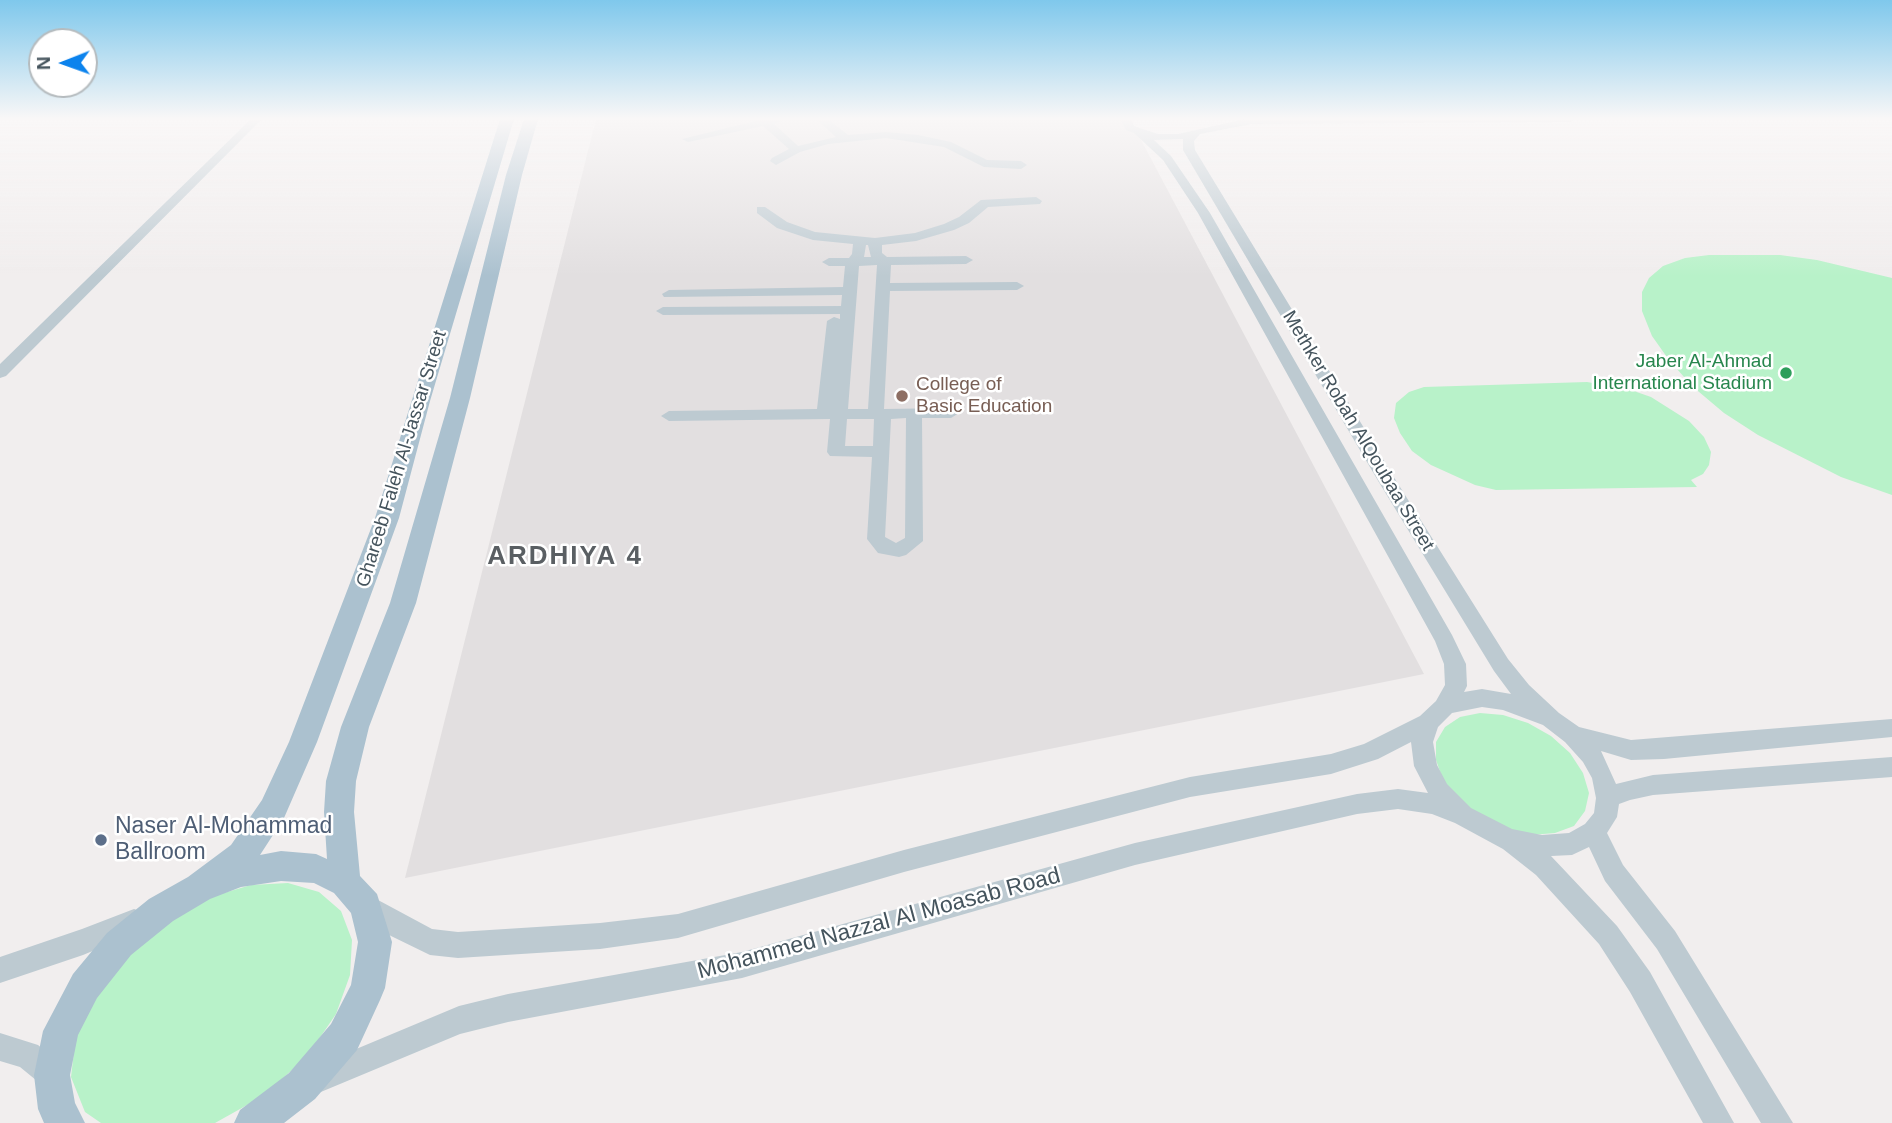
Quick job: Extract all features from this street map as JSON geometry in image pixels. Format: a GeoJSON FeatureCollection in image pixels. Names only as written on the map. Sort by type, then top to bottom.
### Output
{"type":"FeatureCollection","features":[{"type":"Feature","properties":{"kind":"main road","name":"Ghareeb Faleh Al-Jassar Street"},"geometry":{"type":"LineString","coordinates":[[199,888],[242,855],[273,809],[308,730],[387,518],[491,171]]}},
{"type":"Feature","properties":{"kind":"main road","name":"Ghareeb Faleh Al-Jassar Street"},"geometry":{"type":"LineString","coordinates":[[253,1123],[302,1086],[344,1037],[368,988],[375,942],[355,893],[339,812],[341,780],[355,727],[406,590],[460,398],[515,171]]}},
{"type":"Feature","properties":{"kind":"main road"},"geometry":{"type":"LineString","coordinates":[[66,1123],[57,1109],[52,1075],[61,1031],[85,986],[119,944],[161,910],[199,888],[241,872],[281,866],[316,869],[355,893]]}},
{"type":"Feature","properties":{"kind":"street"},"geometry":{"type":"LineString","coordinates":[[0,360],[192,171]]}},
{"type":"Feature","properties":{"kind":"street"},"geometry":{"type":"LineString","coordinates":[[0,373],[204,171]]}},
{"type":"Feature","properties":{"kind":"street","name":"Methker Robah AlQoubaa Street"},"geometry":{"type":"LineString","coordinates":[[1176,171],[1204,213],[1445,641],[1455,664],[1456,687],[1436,715]]}},
{"type":"Feature","properties":{"kind":"street","name":"Methker Robah AlQoubaa Street"},"geometry":{"type":"LineString","coordinates":[[1202,171],[1393,491],[1501,665],[1521,691],[1551,719]]}},
{"type":"Feature","properties":{"kind":"street"},"geometry":{"type":"LineString","coordinates":[[761,211],[782,225],[832,240],[868,242],[916,237],[964,220],[985,203],[1036,201]]}},
{"type":"Feature","properties":{"kind":"street"},"geometry":{"type":"LineString","coordinates":[[916,237],[916,286]]}},
{"type":"Feature","properties":{"kind":"street"},"geometry":{"type":"LineString","coordinates":[[832,240],[826,291],[836,310],[833,414],[836,452],[880,451]]}},
{"type":"Feature","properties":{"kind":"street"},"geometry":{"type":"LineString","coordinates":[[868,242],[884,261]]}},
{"type":"Feature","properties":{"kind":"street"},"geometry":{"type":"LineString","coordinates":[[836,310],[849,291],[852,261],[868,242]]}},
{"type":"Feature","properties":{"kind":"street"},"geometry":{"type":"LineString","coordinates":[[829,262],[966,260]]}},
{"type":"Feature","properties":{"kind":"street"},"geometry":{"type":"LineString","coordinates":[[884,261],[876,539],[885,548],[899,550],[914,541],[914,414]]}},
{"type":"Feature","properties":{"kind":"street"},"geometry":{"type":"LineString","coordinates":[[883,287],[1017,286]]}},
{"type":"Feature","properties":{"kind":"street"},"geometry":{"type":"LineString","coordinates":[[669,295],[849,291]]}},
{"type":"Feature","properties":{"kind":"street"},"geometry":{"type":"LineString","coordinates":[[744,310],[748,293]]}},
{"type":"Feature","properties":{"kind":"street"},"geometry":{"type":"LineString","coordinates":[[663,311],[836,310]]}},
{"type":"Feature","properties":{"kind":"street"},"geometry":{"type":"LineString","coordinates":[[669,416],[951,413]]}},
{"type":"Feature","properties":{"kind":"street"},"geometry":{"type":"LineString","coordinates":[[355,893],[400,928],[430,942],[458,945],[600,936],[678,926],[904,861],[1190,787],[1331,764],[1370,752],[1461,701],[1493,700],[1528,708],[1551,719],[1573,735],[1591,755],[1603,776],[1608,798],[1605,817],[1594,832],[1572,844],[1542,846],[1509,840]]}},
{"type":"Feature","properties":{"kind":"street"},"geometry":{"type":"LineString","coordinates":[[1436,715],[1422,742],[1426,766],[1439,791],[1463,815],[1509,840],[1545,867],[1608,935],[1640,982],[1719,1123]]}},
{"type":"Feature","properties":{"kind":"street"},"geometry":{"type":"LineString","coordinates":[[1573,735],[1631,750],[1892,728]]}},
{"type":"Feature","properties":{"kind":"street"},"geometry":{"type":"LineString","coordinates":[[1608,798],[1628,790],[1653,785],[1892,766]]}},
{"type":"Feature","properties":{"kind":"street","name":"Mohammed Nazzal Al Moasab Road"},"geometry":{"type":"LineString","coordinates":[[302,1086],[459,1020],[508,1008],[742,965],[1148,851],[1357,804],[1398,799],[1432,804],[1463,815]]}},
{"type":"Feature","properties":{"kind":"street"},"geometry":{"type":"LineString","coordinates":[[1594,832],[1614,873],[1666,940],[1778,1123]]}},
{"type":"Feature","properties":{"kind":"street"},"geometry":{"type":"LineString","coordinates":[[0,970],[83,942],[161,910]]}},
{"type":"Feature","properties":{"kind":"street"},"geometry":{"type":"LineString","coordinates":[[0,1047],[28,1055],[52,1075]]}},
{"type":"Feature","properties":{"kind":"shaded area","name":"College of Basic Education"},"geometry":{"type":"Polygon","coordinates":[[[583,171],[1158,171],[1424,674],[405,878],[583,171]]]}},
{"type":"Feature","properties":{"kind":"green space","name":"Jaber Al-Ahmad International Stadium"},"geometry":{"type":"Polygon","coordinates":[[[1709,255],[1780,255],[1817,260],[1892,278],[1892,495],[1841,477],[1758,435],[1724,413],[1692,386],[1669,360],[1652,336],[1642,311],[1642,292],[1649,278],[1663,266],[1685,258],[1709,255]]]}},
{"type":"Feature","properties":{"kind":"green space"},"geometry":{"type":"Polygon","coordinates":[[[1587,382],[1628,389],[1651,397],[1689,421],[1704,437],[1711,452],[1709,465],[1703,474],[1691,480],[1697,487],[1496,490],[1475,485],[1431,465],[1412,451],[1394,418],[1396,403],[1409,392],[1424,387],[1587,382]]]}},
{"type":"Feature","properties":{"kind":"green space"},"geometry":{"type":"Polygon","coordinates":[[[1480,713],[1503,715],[1528,723],[1551,736],[1570,753],[1583,773],[1589,793],[1585,811],[1574,826],[1555,833],[1531,835],[1505,829],[1480,816],[1459,800],[1443,780],[1436,760],[1436,742],[1445,727],[1460,717],[1480,713]]]}},
{"type":"Feature","properties":{"kind":"green space"},"geometry":{"type":"Polygon","coordinates":[[[288,883],[319,892],[341,911],[352,940],[350,975],[336,1014],[308,1055],[265,1095],[215,1123],[101,1123],[85,1112],[71,1077],[76,1034],[98,990],[132,949],[170,918],[210,897],[251,885],[288,883]]]}},
{"type":"Feature","properties":{"kind":"place","name":"Jaber Al-Ahmad International Stadium"},"geometry":{"type":"Point","coordinates":[1786,373]}},
{"type":"Feature","properties":{"kind":"place","name":"College of Basic Education"},"geometry":{"type":"Point","coordinates":[902,396]}},
{"type":"Feature","properties":{"kind":"place","name":"Naser Al-Mohammad Ballroom"},"geometry":{"type":"Point","coordinates":[101,840]}},
{"type":"Feature","properties":{"kind":"district","name":"ARDHIYA 4"},"geometry":{"type":"Point","coordinates":[565,557]}}]}
